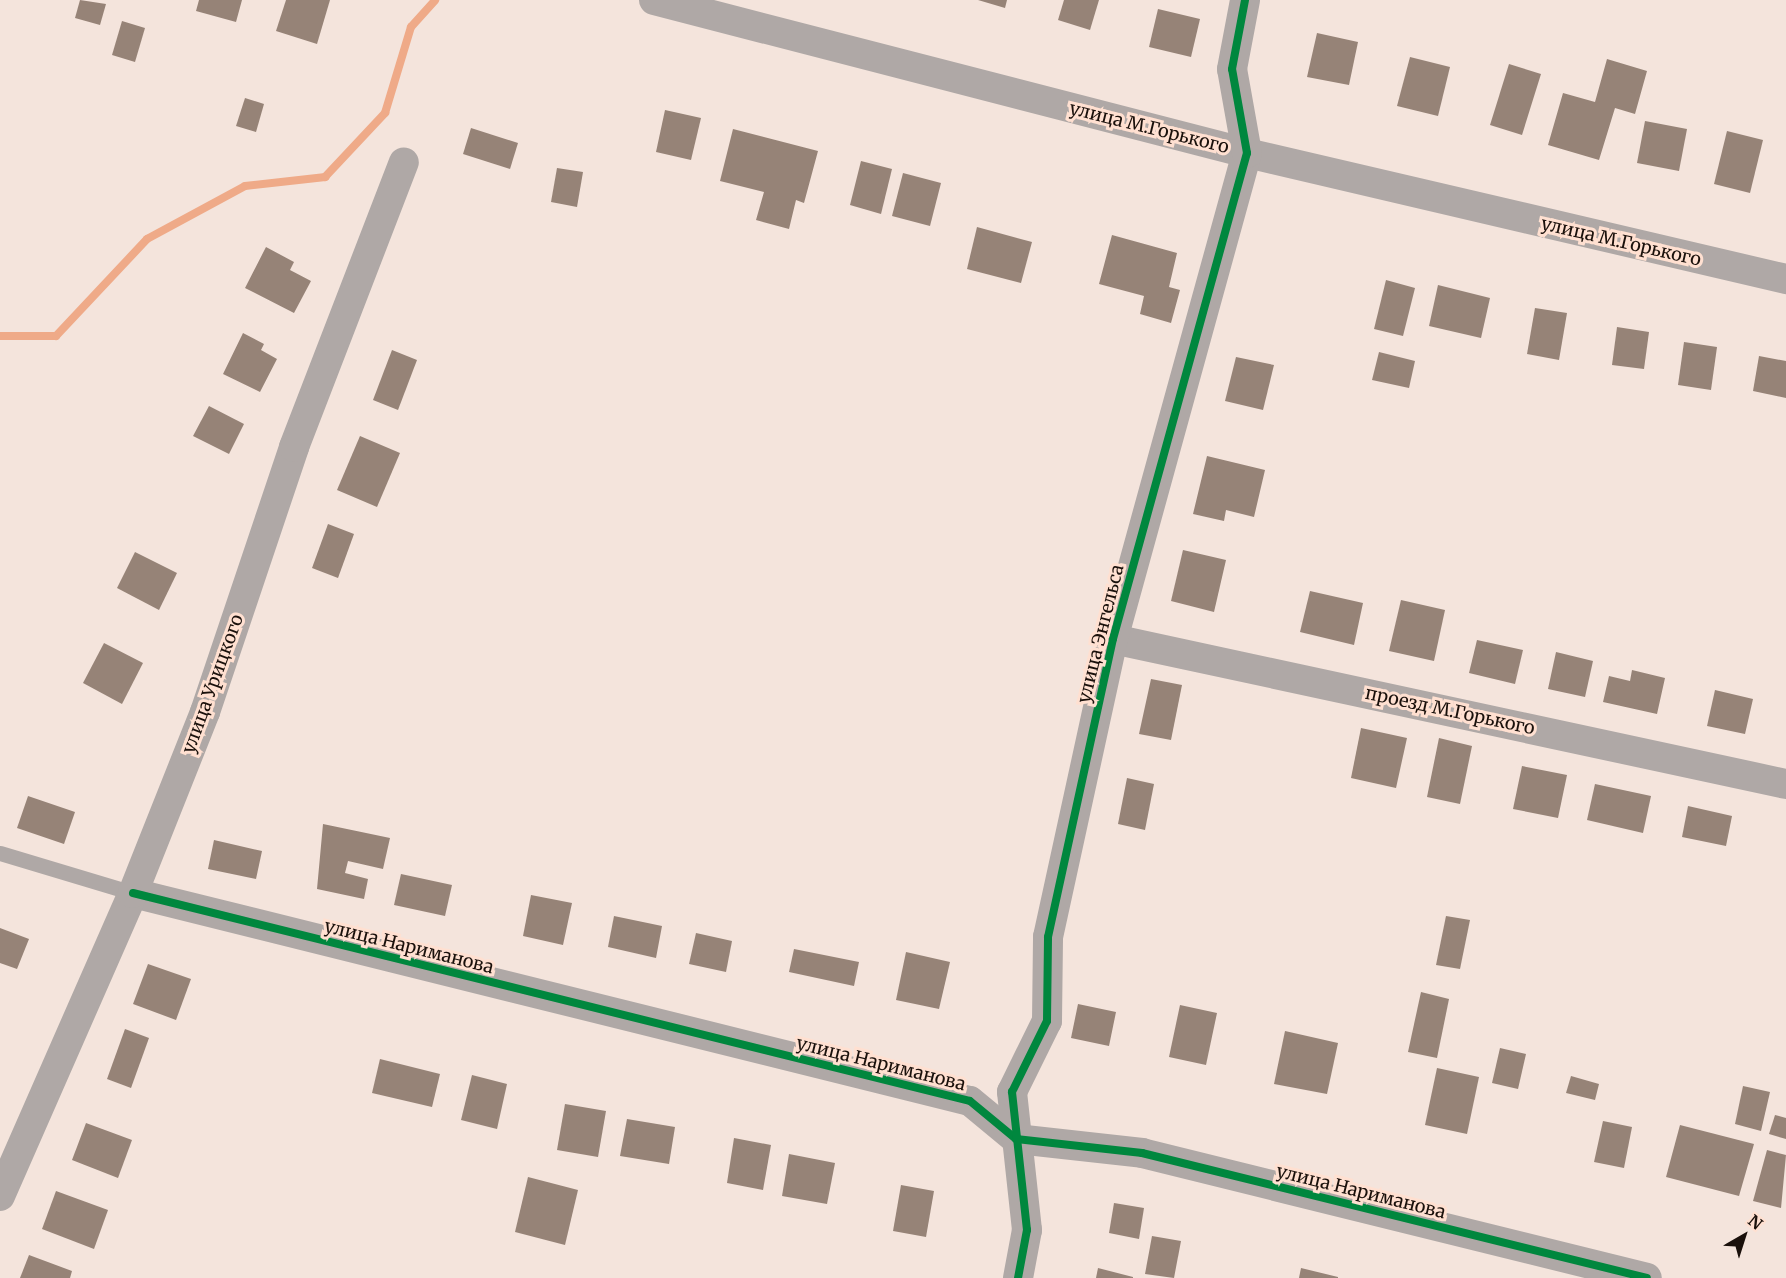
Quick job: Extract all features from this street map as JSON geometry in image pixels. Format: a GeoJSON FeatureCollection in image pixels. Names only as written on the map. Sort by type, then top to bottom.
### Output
{"type":"FeatureCollection","features":[{"type":"Feature","properties":{"kind":"street","name":"улица М.Горького"},"geometry":{"type":"LineString","coordinates":[[654,0],[1247,153],[1786,279]]}},
{"type":"Feature","properties":{"kind":"street","name":"улица Энгельса"},"geometry":{"type":"LineString","coordinates":[[1018,1278],[1027,1230],[1012,1092],[1047,1021],[1048,937],[1113,639],[1247,153],[1232,69],[1245,0]]}},
{"type":"Feature","properties":{"kind":"street","name":"улица Урицкого"},"geometry":{"type":"LineString","coordinates":[[0,1196],[133,893],[205,712],[294,447],[404,162]]}},
{"type":"Feature","properties":{"kind":"street","name":"проезд М.Горького"},"geometry":{"type":"LineString","coordinates":[[1113,639],[1786,784]]}},
{"type":"Feature","properties":{"kind":"street","name":"улица Нариманова"},"geometry":{"type":"LineString","coordinates":[[133,893],[970,1101],[1016,1139],[1142,1153],[1647,1278]]}},
{"type":"Feature","properties":{"kind":"lane"},"geometry":{"type":"LineString","coordinates":[[0,853],[133,893]]}},
{"type":"Feature","properties":{"kind":"building"},"geometry":{"type":"Polygon","coordinates":[[[80,0],[106,4],[100,25],[75,18],[80,0]]]}},
{"type":"Feature","properties":{"kind":"building"},"geometry":{"type":"Polygon","coordinates":[[[199,0],[242,0],[236,22],[196,11],[199,0]]]}},
{"type":"Feature","properties":{"kind":"building"},"geometry":{"type":"Polygon","coordinates":[[[286,0],[330,0],[317,44],[276,31],[286,0]]]}},
{"type":"Feature","properties":{"kind":"building"},"geometry":{"type":"Polygon","coordinates":[[[978,0],[1007,0],[1005,8],[978,0]]]}},
{"type":"Feature","properties":{"kind":"building"},"geometry":{"type":"Polygon","coordinates":[[[1064,0],[1099,0],[1090,30],[1058,20],[1064,0]]]}},
{"type":"Feature","properties":{"kind":"building"},"geometry":{"type":"Polygon","coordinates":[[[1158,9],[1200,19],[1191,57],[1149,47],[1158,9]]]}},
{"type":"Feature","properties":{"kind":"building"},"geometry":{"type":"Polygon","coordinates":[[[122,21],[145,28],[135,62],[112,55],[122,21]]]}},
{"type":"Feature","properties":{"kind":"building"},"geometry":{"type":"Polygon","coordinates":[[[1317,33],[1358,42],[1349,85],[1307,77],[1317,33]]]}},
{"type":"Feature","properties":{"kind":"building"},"geometry":{"type":"Polygon","coordinates":[[[1410,57],[1450,67],[1438,116],[1397,106],[1410,57]]]}},
{"type":"Feature","properties":{"kind":"building"},"geometry":{"type":"Polygon","coordinates":[[[1607,59],[1647,71],[1635,114],[1615,108],[1599,160],[1548,145],[1563,93],[1595,102],[1607,59]]]}},
{"type":"Feature","properties":{"kind":"building"},"geometry":{"type":"Polygon","coordinates":[[[1509,64],[1541,74],[1522,135],[1490,125],[1509,64]]]}},
{"type":"Feature","properties":{"kind":"building"},"geometry":{"type":"Polygon","coordinates":[[[245,98],[264,104],[256,132],[236,126],[245,98]]]}},
{"type":"Feature","properties":{"kind":"building"},"geometry":{"type":"Polygon","coordinates":[[[665,110],[701,118],[691,160],[656,152],[665,110]]]}},
{"type":"Feature","properties":{"kind":"building"},"geometry":{"type":"Polygon","coordinates":[[[1645,121],[1687,129],[1679,171],[1637,163],[1645,121]]]}},
{"type":"Feature","properties":{"kind":"building"},"geometry":{"type":"Polygon","coordinates":[[[471,128],[518,143],[510,169],[463,154],[471,128]]]}},
{"type":"Feature","properties":{"kind":"building"},"geometry":{"type":"Polygon","coordinates":[[[733,129],[818,151],[804,203],[796,200],[789,229],[756,220],[764,192],[720,181],[733,129]]]}},
{"type":"Feature","properties":{"kind":"building"},"geometry":{"type":"Polygon","coordinates":[[[1727,131],[1763,140],[1750,193],[1714,184],[1727,131]]]}},
{"type":"Feature","properties":{"kind":"building"},"geometry":{"type":"Polygon","coordinates":[[[861,161],[892,169],[881,214],[850,205],[861,161]]]}},
{"type":"Feature","properties":{"kind":"building"},"geometry":{"type":"Polygon","coordinates":[[[557,168],[583,172],[577,207],[551,202],[557,168]]]}},
{"type":"Feature","properties":{"kind":"building"},"geometry":{"type":"Polygon","coordinates":[[[903,173],[941,183],[930,226],[892,216],[903,173]]]}},
{"type":"Feature","properties":{"kind":"building"},"geometry":{"type":"Polygon","coordinates":[[[977,227],[1032,242],[1021,283],[967,269],[977,227]]]}},
{"type":"Feature","properties":{"kind":"building"},"geometry":{"type":"Polygon","coordinates":[[[1112,235],[1177,253],[1169,287],[1180,290],[1171,323],[1140,314],[1144,296],[1099,284],[1112,235]]]}},
{"type":"Feature","properties":{"kind":"building"},"geometry":{"type":"Polygon","coordinates":[[[266,247],[294,262],[290,270],[311,281],[294,313],[245,288],[266,247]]]}},
{"type":"Feature","properties":{"kind":"building"},"geometry":{"type":"Polygon","coordinates":[[[1386,280],[1415,288],[1403,336],[1374,329],[1386,280]]]}},
{"type":"Feature","properties":{"kind":"building"},"geometry":{"type":"Polygon","coordinates":[[[1438,285],[1490,298],[1481,338],[1429,326],[1438,285]]]}},
{"type":"Feature","properties":{"kind":"building"},"geometry":{"type":"Polygon","coordinates":[[[1535,308],[1567,313],[1559,360],[1527,354],[1535,308]]]}},
{"type":"Feature","properties":{"kind":"building"},"geometry":{"type":"Polygon","coordinates":[[[1617,327],[1649,332],[1644,369],[1612,365],[1617,327]]]}},
{"type":"Feature","properties":{"kind":"building"},"geometry":{"type":"Polygon","coordinates":[[[243,333],[264,344],[261,350],[277,359],[260,392],[223,374],[243,333]]]}},
{"type":"Feature","properties":{"kind":"building"},"geometry":{"type":"Polygon","coordinates":[[[1684,342],[1717,347],[1711,390],[1678,385],[1684,342]]]}},
{"type":"Feature","properties":{"kind":"building"},"geometry":{"type":"Polygon","coordinates":[[[392,350],[417,360],[398,410],[373,400],[392,350]]]}},
{"type":"Feature","properties":{"kind":"building"},"geometry":{"type":"Polygon","coordinates":[[[1379,352],[1415,361],[1409,388],[1372,380],[1379,352]]]}},
{"type":"Feature","properties":{"kind":"building"},"geometry":{"type":"Polygon","coordinates":[[[1759,356],[1786,361],[1786,398],[1753,391],[1759,356]]]}},
{"type":"Feature","properties":{"kind":"building"},"geometry":{"type":"Polygon","coordinates":[[[1236,357],[1274,365],[1263,410],[1225,401],[1236,357]]]}},
{"type":"Feature","properties":{"kind":"building"},"geometry":{"type":"Polygon","coordinates":[[[209,406],[244,424],[229,454],[193,436],[209,406]]]}},
{"type":"Feature","properties":{"kind":"building"},"geometry":{"type":"Polygon","coordinates":[[[360,436],[400,453],[377,507],[337,490],[360,436]]]}},
{"type":"Feature","properties":{"kind":"building"},"geometry":{"type":"Polygon","coordinates":[[[1207,456],[1265,470],[1254,517],[1226,510],[1224,521],[1193,514],[1207,456]]]}},
{"type":"Feature","properties":{"kind":"building"},"geometry":{"type":"Polygon","coordinates":[[[328,524],[354,534],[338,578],[312,568],[328,524]]]}},
{"type":"Feature","properties":{"kind":"building"},"geometry":{"type":"Polygon","coordinates":[[[1183,550],[1226,560],[1214,612],[1171,601],[1183,550]]]}},
{"type":"Feature","properties":{"kind":"building"},"geometry":{"type":"Polygon","coordinates":[[[135,552],[177,573],[159,610],[117,588],[135,552]]]}},
{"type":"Feature","properties":{"kind":"building"},"geometry":{"type":"Polygon","coordinates":[[[1310,591],[1363,603],[1354,645],[1300,632],[1310,591]]]}},
{"type":"Feature","properties":{"kind":"building"},"geometry":{"type":"Polygon","coordinates":[[[1401,600],[1445,610],[1434,661],[1389,651],[1401,600]]]}},
{"type":"Feature","properties":{"kind":"building"},"geometry":{"type":"Polygon","coordinates":[[[1477,640],[1523,650],[1515,684],[1469,673],[1477,640]]]}},
{"type":"Feature","properties":{"kind":"building"},"geometry":{"type":"Polygon","coordinates":[[[104,643],[143,663],[122,704],[83,683],[104,643]]]}},
{"type":"Feature","properties":{"kind":"building"},"geometry":{"type":"Polygon","coordinates":[[[1556,652],[1593,661],[1585,697],[1548,689],[1556,652]]]}},
{"type":"Feature","properties":{"kind":"building"},"geometry":{"type":"Polygon","coordinates":[[[1632,670],[1665,678],[1657,714],[1603,702],[1609,676],[1630,681],[1632,670]]]}},
{"type":"Feature","properties":{"kind":"building"},"geometry":{"type":"Polygon","coordinates":[[[1151,679],[1182,685],[1171,740],[1139,734],[1151,679]]]}},
{"type":"Feature","properties":{"kind":"building"},"geometry":{"type":"Polygon","coordinates":[[[1715,690],[1753,699],[1745,734],[1707,726],[1715,690]]]}},
{"type":"Feature","properties":{"kind":"building"},"geometry":{"type":"Polygon","coordinates":[[[1361,728],[1407,738],[1396,788],[1351,778],[1361,728]]]}},
{"type":"Feature","properties":{"kind":"building"},"geometry":{"type":"Polygon","coordinates":[[[1439,738],[1472,746],[1460,804],[1427,797],[1439,738]]]}},
{"type":"Feature","properties":{"kind":"building"},"geometry":{"type":"Polygon","coordinates":[[[1522,766],[1567,775],[1558,818],[1513,809],[1522,766]]]}},
{"type":"Feature","properties":{"kind":"building"},"geometry":{"type":"Polygon","coordinates":[[[1127,778],[1154,784],[1145,830],[1118,824],[1127,778]]]}},
{"type":"Feature","properties":{"kind":"building"},"geometry":{"type":"Polygon","coordinates":[[[1595,784],[1651,796],[1643,833],[1587,820],[1595,784]]]}},
{"type":"Feature","properties":{"kind":"building"},"geometry":{"type":"Polygon","coordinates":[[[28,796],[75,812],[64,844],[17,828],[28,796]]]}},
{"type":"Feature","properties":{"kind":"building"},"geometry":{"type":"Polygon","coordinates":[[[1688,806],[1732,816],[1726,846],[1682,837],[1688,806]]]}},
{"type":"Feature","properties":{"kind":"building"},"geometry":{"type":"Polygon","coordinates":[[[323,824],[390,838],[383,869],[348,861],[345,873],[368,879],[364,899],[317,889],[323,824]]]}},
{"type":"Feature","properties":{"kind":"building"},"geometry":{"type":"Polygon","coordinates":[[[214,840],[262,851],[256,879],[208,869],[214,840]]]}},
{"type":"Feature","properties":{"kind":"building"},"geometry":{"type":"Polygon","coordinates":[[[401,874],[452,885],[445,916],[394,905],[401,874]]]}},
{"type":"Feature","properties":{"kind":"building"},"geometry":{"type":"Polygon","coordinates":[[[531,895],[572,903],[563,945],[523,936],[531,895]]]}},
{"type":"Feature","properties":{"kind":"building"},"geometry":{"type":"Polygon","coordinates":[[[614,916],[662,926],[656,958],[608,947],[614,916]]]}},
{"type":"Feature","properties":{"kind":"building"},"geometry":{"type":"Polygon","coordinates":[[[1446,916],[1470,920],[1460,969],[1436,965],[1446,916]]]}},
{"type":"Feature","properties":{"kind":"building"},"geometry":{"type":"Polygon","coordinates":[[[0,928],[29,939],[17,969],[0,963],[0,928]]]}},
{"type":"Feature","properties":{"kind":"building"},"geometry":{"type":"Polygon","coordinates":[[[696,933],[732,941],[726,972],[689,964],[696,933]]]}},
{"type":"Feature","properties":{"kind":"building"},"geometry":{"type":"Polygon","coordinates":[[[794,949],[859,962],[854,986],[789,972],[794,949]]]}},
{"type":"Feature","properties":{"kind":"building"},"geometry":{"type":"Polygon","coordinates":[[[906,952],[950,962],[939,1009],[896,1000],[906,952]]]}},
{"type":"Feature","properties":{"kind":"building"},"geometry":{"type":"Polygon","coordinates":[[[148,964],[191,979],[176,1020],[133,1004],[148,964]]]}},
{"type":"Feature","properties":{"kind":"building"},"geometry":{"type":"Polygon","coordinates":[[[1421,992],[1449,999],[1437,1058],[1408,1052],[1421,992]]]}},
{"type":"Feature","properties":{"kind":"building"},"geometry":{"type":"Polygon","coordinates":[[[1078,1004],[1116,1012],[1109,1046],[1071,1038],[1078,1004]]]}},
{"type":"Feature","properties":{"kind":"building"},"geometry":{"type":"Polygon","coordinates":[[[1180,1005],[1217,1013],[1206,1065],[1169,1057],[1180,1005]]]}},
{"type":"Feature","properties":{"kind":"building"},"geometry":{"type":"Polygon","coordinates":[[[125,1029],[149,1038],[131,1088],[107,1079],[125,1029]]]}},
{"type":"Feature","properties":{"kind":"building"},"geometry":{"type":"Polygon","coordinates":[[[1285,1031],[1338,1043],[1327,1094],[1274,1084],[1285,1031]]]}},
{"type":"Feature","properties":{"kind":"building"},"geometry":{"type":"Polygon","coordinates":[[[1500,1048],[1526,1054],[1518,1089],[1492,1083],[1500,1048]]]}},
{"type":"Feature","properties":{"kind":"building"},"geometry":{"type":"Polygon","coordinates":[[[380,1059],[440,1074],[432,1107],[372,1093],[380,1059]]]}},
{"type":"Feature","properties":{"kind":"building"},"geometry":{"type":"Polygon","coordinates":[[[1437,1068],[1479,1077],[1467,1134],[1425,1125],[1437,1068]]]}},
{"type":"Feature","properties":{"kind":"building"},"geometry":{"type":"Polygon","coordinates":[[[472,1075],[507,1084],[497,1129],[461,1120],[472,1075]]]}},
{"type":"Feature","properties":{"kind":"building"},"geometry":{"type":"Polygon","coordinates":[[[1571,1076],[1599,1084],[1595,1100],[1566,1093],[1571,1076]]]}},
{"type":"Feature","properties":{"kind":"building"},"geometry":{"type":"Polygon","coordinates":[[[1743,1086],[1770,1092],[1761,1131],[1735,1124],[1743,1086]]]}},
{"type":"Feature","properties":{"kind":"building"},"geometry":{"type":"Polygon","coordinates":[[[565,1104],[606,1111],[598,1157],[557,1150],[565,1104]]]}},
{"type":"Feature","properties":{"kind":"building"},"geometry":{"type":"Polygon","coordinates":[[[1775,1115],[1786,1118],[1786,1139],[1769,1134],[1775,1115]]]}},
{"type":"Feature","properties":{"kind":"building"},"geometry":{"type":"Polygon","coordinates":[[[627,1119],[675,1127],[669,1164],[620,1156],[627,1119]]]}},
{"type":"Feature","properties":{"kind":"building"},"geometry":{"type":"Polygon","coordinates":[[[1603,1121],[1632,1127],[1624,1168],[1594,1162],[1603,1121]]]}},
{"type":"Feature","properties":{"kind":"building"},"geometry":{"type":"Polygon","coordinates":[[[86,1123],[132,1140],[118,1178],[72,1160],[86,1123]]]}},
{"type":"Feature","properties":{"kind":"building"},"geometry":{"type":"Polygon","coordinates":[[[1680,1125],[1754,1144],[1739,1196],[1666,1177],[1680,1125]]]}},
{"type":"Feature","properties":{"kind":"building"},"geometry":{"type":"Polygon","coordinates":[[[734,1138],[771,1145],[763,1190],[727,1183],[734,1138]]]}},
{"type":"Feature","properties":{"kind":"building"},"geometry":{"type":"Polygon","coordinates":[[[1767,1150],[1786,1155],[1781,1208],[1753,1201],[1767,1150]]]}},
{"type":"Feature","properties":{"kind":"building"},"geometry":{"type":"Polygon","coordinates":[[[789,1154],[835,1163],[827,1204],[782,1196],[789,1154]]]}},
{"type":"Feature","properties":{"kind":"building"},"geometry":{"type":"Polygon","coordinates":[[[528,1177],[578,1190],[565,1245],[515,1232],[528,1177]]]}},
{"type":"Feature","properties":{"kind":"building"},"geometry":{"type":"Polygon","coordinates":[[[901,1185],[934,1191],[926,1237],[893,1231],[901,1185]]]}},
{"type":"Feature","properties":{"kind":"building"},"geometry":{"type":"Polygon","coordinates":[[[56,1191],[108,1210],[94,1249],[42,1229],[56,1191]]]}},
{"type":"Feature","properties":{"kind":"building"},"geometry":{"type":"Polygon","coordinates":[[[1114,1203],[1144,1208],[1139,1239],[1109,1233],[1114,1203]]]}},
{"type":"Feature","properties":{"kind":"building"},"geometry":{"type":"Polygon","coordinates":[[[1152,1236],[1181,1241],[1174,1278],[1145,1274],[1152,1236]]]}},
{"type":"Feature","properties":{"kind":"building"},"geometry":{"type":"Polygon","coordinates":[[[29,1255],[72,1271],[70,1278],[20,1278],[29,1255]]]}},
{"type":"Feature","properties":{"kind":"building"},"geometry":{"type":"Polygon","coordinates":[[[1098,1268],[1133,1277],[1133,1278],[1096,1278],[1098,1268]]]}},
{"type":"Feature","properties":{"kind":"building"},"geometry":{"type":"Polygon","coordinates":[[[1301,1268],[1338,1277],[1338,1278],[1299,1278],[1301,1268]]]}},
{"type":"Feature","properties":{"kind":"waterway"},"geometry":{"type":"LineString","coordinates":[[0,336],[56,336],[147,239],[245,186],[325,177],[385,113],[411,27],[435,0]]}},
{"type":"Feature","properties":{"kind":"cycle path"},"geometry":{"type":"LineString","coordinates":[[1018,1278],[1027,1230],[1012,1092],[1047,1021],[1048,937],[1113,639],[1247,153],[1232,69],[1245,0]]}},
{"type":"Feature","properties":{"kind":"cycle path"},"geometry":{"type":"LineString","coordinates":[[133,893],[970,1101],[1016,1139],[1142,1153],[1647,1278]]}}]}
